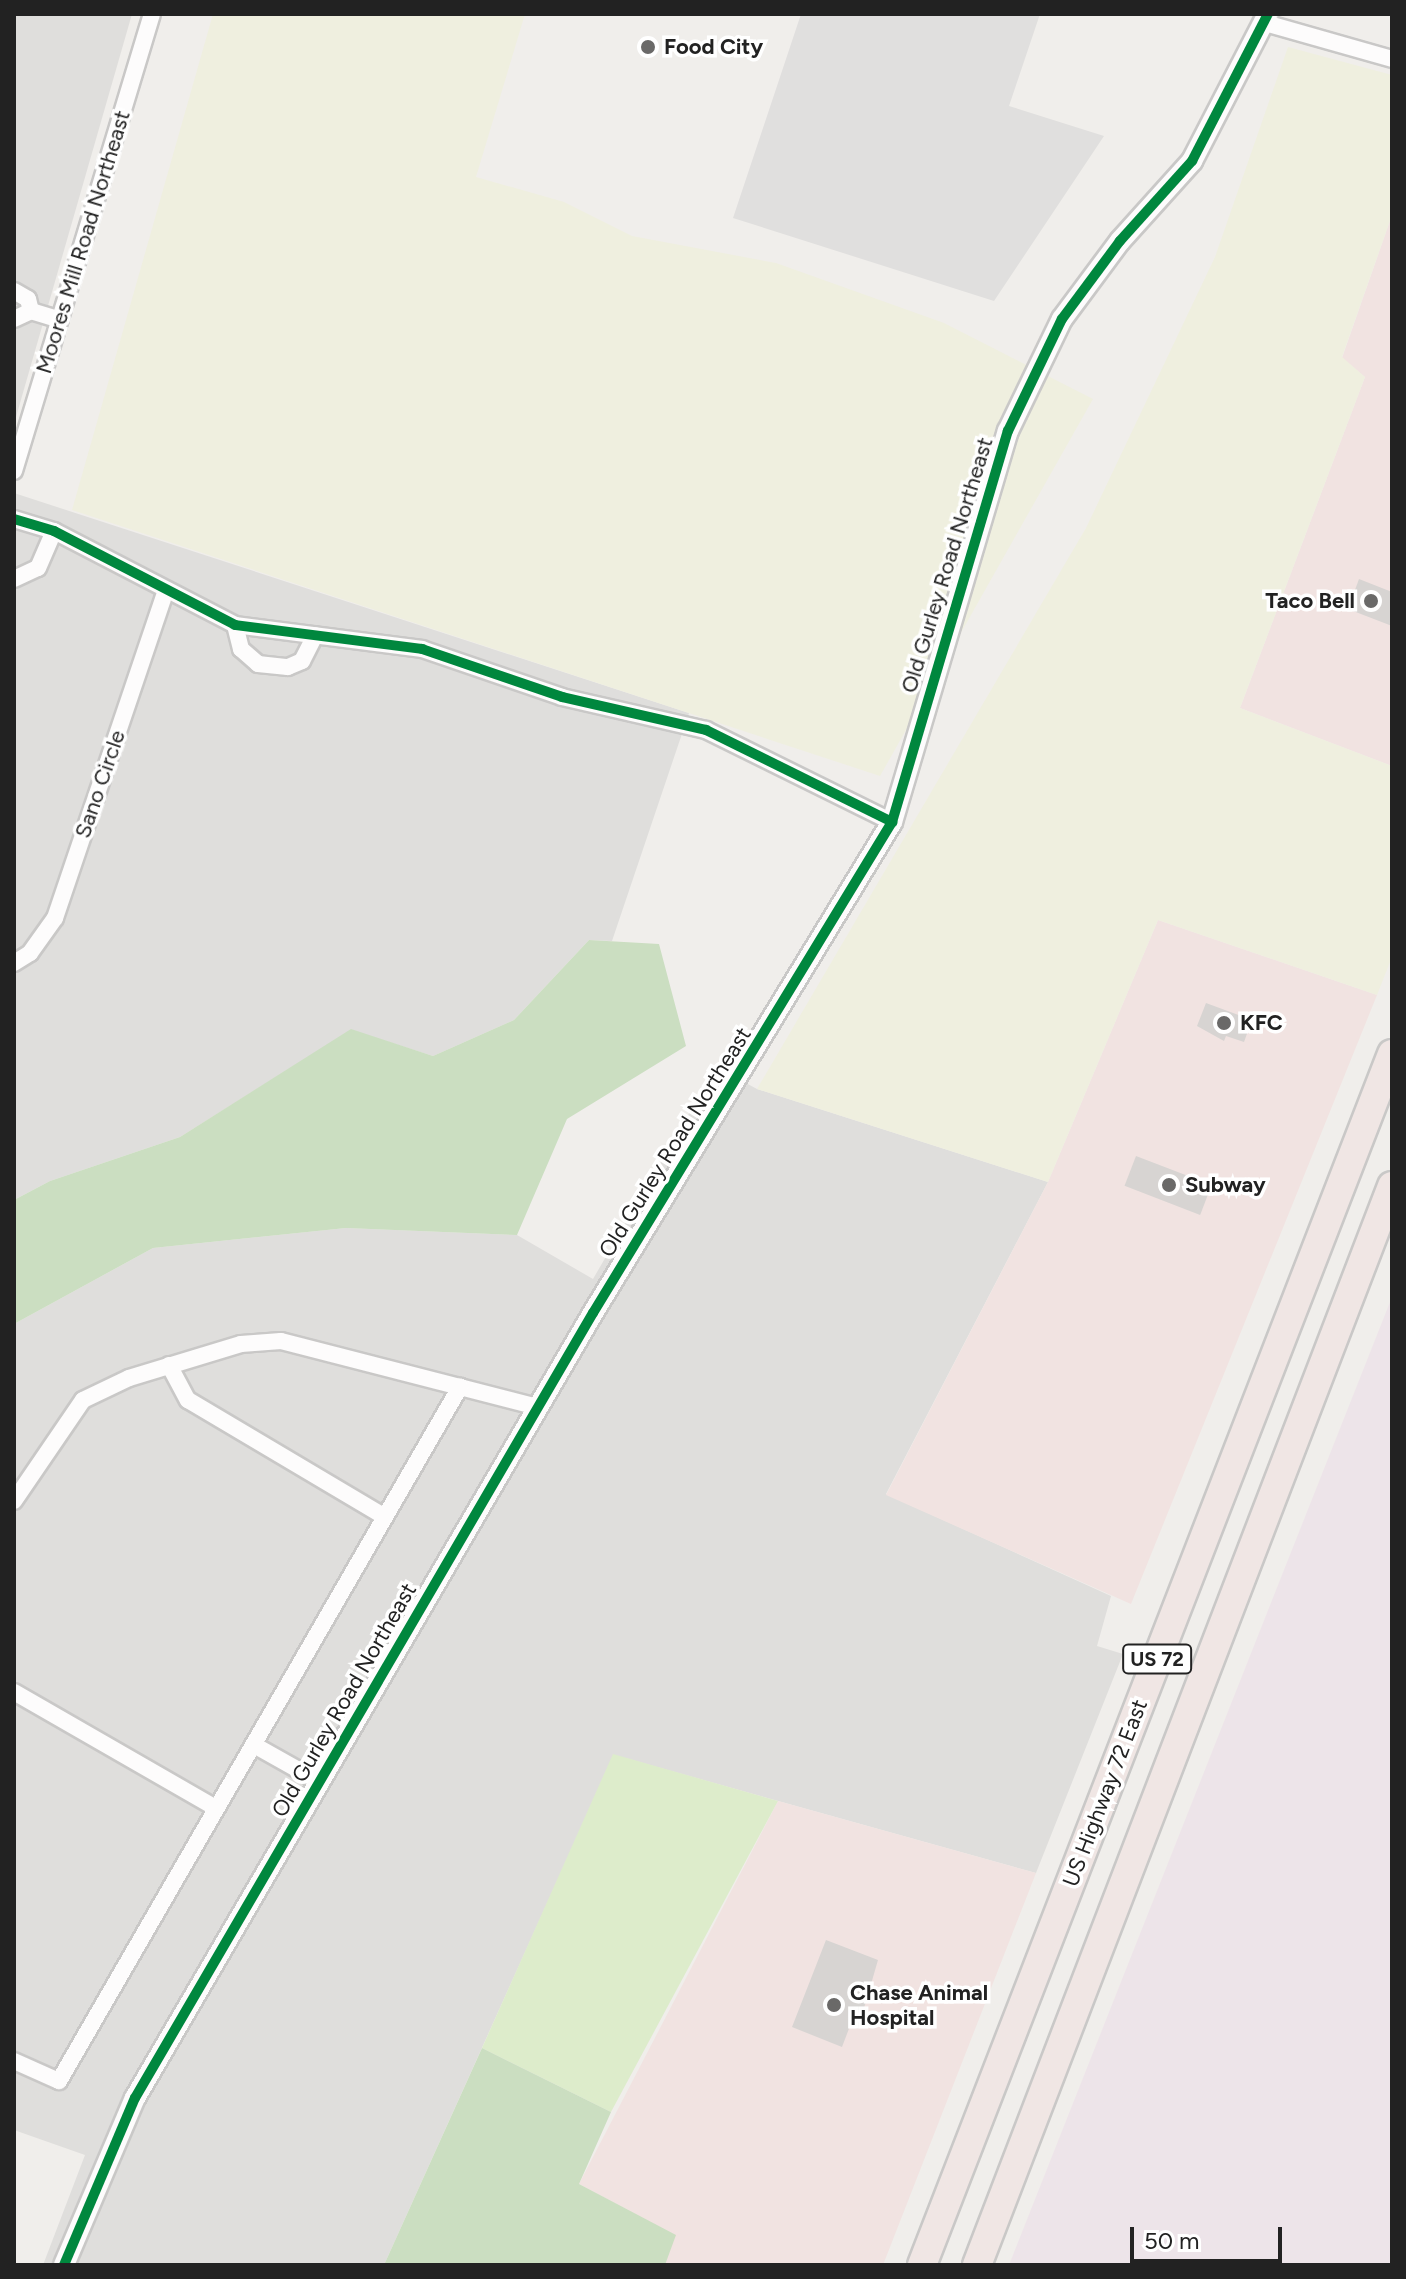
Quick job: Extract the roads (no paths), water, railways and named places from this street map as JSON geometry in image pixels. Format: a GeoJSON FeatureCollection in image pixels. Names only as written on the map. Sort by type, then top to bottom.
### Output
{"type":"FeatureCollection","features":[{"type":"Feature","properties":{"kind":"highway","name":"US Highway 72 East"},"geometry":{"type":"LineString","coordinates":[[922,2265],[1392,1054]]}},
{"type":"Feature","properties":{"kind":"highway","name":"US 72"},"geometry":{"type":"LineString","coordinates":[[977,2265],[1392,1186]]}},
{"type":"Feature","properties":{"kind":"street","name":"Moores Mill Road Northeast"},"geometry":{"type":"LineString","coordinates":[[14,471],[152,14]]}},
{"type":"Feature","properties":{"kind":"street","name":"Old Gurley Road Northeast"},"geometry":{"type":"LineString","coordinates":[[64,2265],[135,2098],[538,1407],[892,822],[1008,431],[1062,319],[1120,241],[1192,161],[1267,19],[1392,59]]}},
{"type":"Feature","properties":{"kind":"street"},"geometry":{"type":"LineString","coordinates":[[14,291],[28,299],[31,311]]}},
{"type":"Feature","properties":{"kind":"street"},"geometry":{"type":"LineString","coordinates":[[14,319],[31,311],[60,320]]}},
{"type":"Feature","properties":{"kind":"street"},"geometry":{"type":"LineString","coordinates":[[14,519],[54,531],[165,593],[235,625],[422,649],[562,697],[706,730],[892,822]]}},
{"type":"Feature","properties":{"kind":"street"},"geometry":{"type":"LineString","coordinates":[[14,579],[38,568],[54,531]]}},
{"type":"Feature","properties":{"kind":"street","name":"Sano Circle"},"geometry":{"type":"LineString","coordinates":[[14,963],[30,953],[55,918],[165,593]]}},
{"type":"Feature","properties":{"kind":"street"},"geometry":{"type":"LineString","coordinates":[[235,625],[241,649],[258,664],[288,667],[302,661],[315,635]]}},
{"type":"Feature","properties":{"kind":"street"},"geometry":{"type":"LineString","coordinates":[[14,1501],[83,1400],[169,1365],[241,1344],[281,1341],[538,1407]]}},
{"type":"Feature","properties":{"kind":"street"},"geometry":{"type":"LineString","coordinates":[[169,1365],[188,1400],[385,1517]]}},
{"type":"Feature","properties":{"kind":"street"},"geometry":{"type":"LineString","coordinates":[[14,2061],[59,2081],[460,1387]]}},
{"type":"Feature","properties":{"kind":"street"},"geometry":{"type":"LineString","coordinates":[[14,1692],[216,1808]]}},
{"type":"Feature","properties":{"kind":"street"},"geometry":{"type":"LineString","coordinates":[[254,1745],[320,1782]]}},
{"type":"Feature","properties":{"kind":"place","name":"Food City"},"geometry":{"type":"Point","coordinates":[648,47]}},
{"type":"Feature","properties":{"kind":"place","name":"Taco Bell"},"geometry":{"type":"Point","coordinates":[1371,601]}},
{"type":"Feature","properties":{"kind":"place","name":"KFC"},"geometry":{"type":"Point","coordinates":[1224,1023]}},
{"type":"Feature","properties":{"kind":"place","name":"Subway"},"geometry":{"type":"Point","coordinates":[1169,1185]}},
{"type":"Feature","properties":{"kind":"place","name":"Chase Animal Hospital"},"geometry":{"type":"Point","coordinates":[834,2005]}}]}
